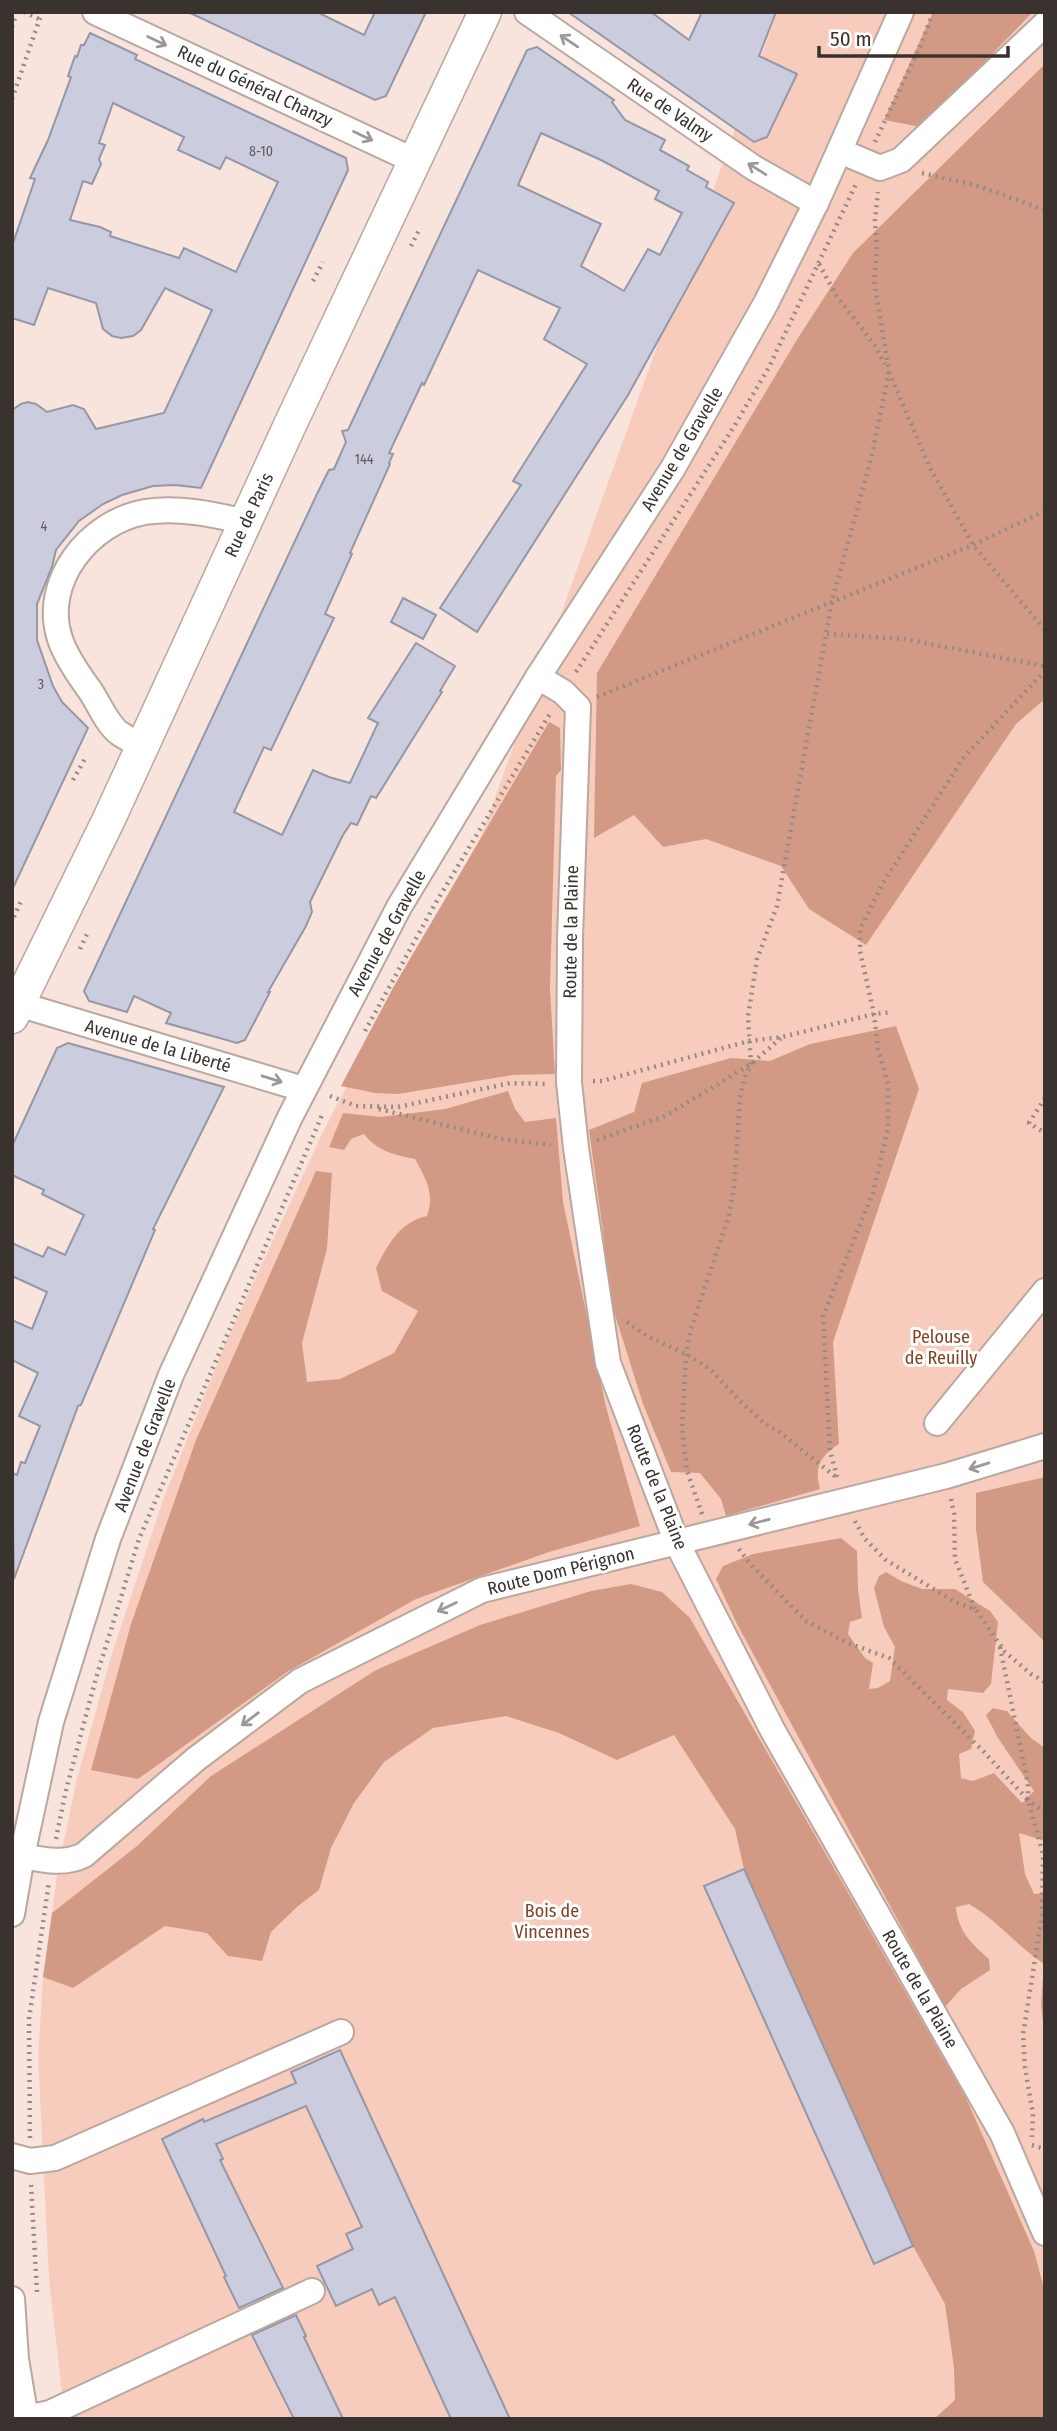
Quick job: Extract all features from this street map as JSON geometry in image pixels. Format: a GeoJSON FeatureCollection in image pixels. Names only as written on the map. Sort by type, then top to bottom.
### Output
{"type":"FeatureCollection","features":[{"type":"Feature","properties":{"kind":"main road","name":"Rue de Paris"},"geometry":{"type":"LineString","coordinates":[[14,1008],[142,746],[485,12]]}},
{"type":"Feature","properties":{"kind":"street","name":"Rue du Général Chanzy"},"geometry":{"type":"LineString","coordinates":[[95,12],[415,161]]}},
{"type":"Feature","properties":{"kind":"street","name":"Rue de Valmy"},"geometry":{"type":"LineString","coordinates":[[527,12],[754,168],[816,203]]}},
{"type":"Feature","properties":{"kind":"street","name":"Avenue de Gravelle"},"geometry":{"type":"LineString","coordinates":[[12,1914],[20,1821],[108,1539],[171,1376],[303,1089],[399,907],[538,677],[673,468],[766,303],[816,203],[901,12]]}},
{"type":"Feature","properties":{"kind":"street"},"geometry":{"type":"LineString","coordinates":[[840,151],[891,164],[1045,24]]}},
{"type":"Feature","properties":{"kind":"street"},"geometry":{"type":"LineString","coordinates":[[142,746],[118,733],[70,661],[59,637],[57,614],[64,572],[85,544],[100,531],[143,513],[176,510],[245,522]]}},
{"type":"Feature","properties":{"kind":"street"},"geometry":{"type":"LineString","coordinates":[[538,677],[570,700]]}},
{"type":"Feature","properties":{"kind":"street","name":"Route de la Plaine"},"geometry":{"type":"LineString","coordinates":[[570,700],[569,1082],[608,1363],[677,1543],[774,1731],[1002,2133],[1045,2233]]}},
{"type":"Feature","properties":{"kind":"street","name":"Avenue de la Liberté"},"geometry":{"type":"LineString","coordinates":[[14,1008],[303,1089]]}},
{"type":"Feature","properties":{"kind":"street"},"geometry":{"type":"LineString","coordinates":[[937,1423],[1045,1291]]}},
{"type":"Feature","properties":{"kind":"street","name":"Route Dom Pérignon"},"geometry":{"type":"LineString","coordinates":[[17,1865],[74,1860],[84,1855],[196,1759],[300,1681],[482,1590],[718,1533],[840,1489],[946,1476],[1045,1446]]}},
{"type":"Feature","properties":{"kind":"street"},"geometry":{"type":"LineString","coordinates":[[12,2156],[30,2161],[55,2158],[341,2032]]}},
{"type":"Feature","properties":{"kind":"street"},"geometry":{"type":"LineString","coordinates":[[12,2300],[16,2358],[26,2418],[50,2413],[312,2291]]}},
{"type":"Feature","properties":{"kind":"path"},"geometry":{"type":"LineString","coordinates":[[12,27],[17,12]]}},
{"type":"Feature","properties":{"kind":"path"},"geometry":{"type":"LineString","coordinates":[[24,12],[39,19]]}},
{"type":"Feature","properties":{"kind":"path"},"geometry":{"type":"LineString","coordinates":[[12,99],[42,12]]}},
{"type":"Feature","properties":{"kind":"path"},"geometry":{"type":"LineString","coordinates":[[1045,210],[975,185],[891,164],[875,220],[877,252],[874,281],[889,372],[871,460],[832,600],[776,906],[757,959],[748,1016],[751,1064],[740,1098],[734,1187],[729,1215],[691,1329],[686,1354],[682,1427],[687,1471],[718,1533],[806,1621],[848,1643],[889,1658],[984,1752],[1028,1800],[1045,1813]]}},
{"type":"Feature","properties":{"kind":"path"},"geometry":{"type":"LineString","coordinates":[[411,246],[420,228]]}},
{"type":"Feature","properties":{"kind":"path"},"geometry":{"type":"LineString","coordinates":[[793,251],[818,263],[836,295],[876,347],[930,468],[972,545],[1045,630]]}},
{"type":"Feature","properties":{"kind":"path"},"geometry":{"type":"LineString","coordinates":[[313,281],[323,262]]}},
{"type":"Feature","properties":{"kind":"path"},"geometry":{"type":"LineString","coordinates":[[570,700],[608,691],[972,545],[1045,511]]}},
{"type":"Feature","properties":{"kind":"path"},"geometry":{"type":"LineString","coordinates":[[827,634],[904,639],[1045,668]]}},
{"type":"Feature","properties":{"kind":"path"},"geometry":{"type":"LineString","coordinates":[[976,1610],[955,1602],[886,1560],[865,1539],[840,1489],[830,1450],[823,1316],[873,1192],[888,1128],[888,1084],[878,1049],[874,1014],[860,951],[860,929],[883,883],[964,757],[1045,668]]}},
{"type":"Feature","properties":{"kind":"path","name":"Avenue de Gravelle"},"geometry":{"type":"LineString","coordinates":[[364,1033],[435,904],[570,700]]}},
{"type":"Feature","properties":{"kind":"path"},"geometry":{"type":"LineString","coordinates":[[73,780],[86,757]]}},
{"type":"Feature","properties":{"kind":"path"},"geometry":{"type":"LineString","coordinates":[[14,916],[21,901]]}},
{"type":"Feature","properties":{"kind":"path"},"geometry":{"type":"LineString","coordinates":[[80,949],[88,932]]}},
{"type":"Feature","properties":{"kind":"path"},"geometry":{"type":"LineString","coordinates":[[749,1041],[782,1037],[891,1012]]}},
{"type":"Feature","properties":{"kind":"path"},"geometry":{"type":"LineString","coordinates":[[334,1089],[330,1096],[356,1106],[368,1107]]}},
{"type":"Feature","properties":{"kind":"path"},"geometry":{"type":"LineString","coordinates":[[1045,1098],[1029,1123],[1045,1133]]}},
{"type":"Feature","properties":{"kind":"path","name":"Avenue de Gravelle"},"geometry":{"type":"LineString","coordinates":[[52,1861],[65,1794],[96,1678],[139,1539],[315,1130]]}},
{"type":"Feature","properties":{"kind":"path"},"geometry":{"type":"LineString","coordinates":[[600,1313],[624,1320],[647,1336],[686,1354],[710,1369],[740,1401],[764,1423],[781,1433],[840,1489]]}},
{"type":"Feature","properties":{"kind":"path"},"geometry":{"type":"LineString","coordinates":[[946,1476],[954,1513],[955,1559],[976,1610],[1004,1652],[1045,1682]]}},
{"type":"Feature","properties":{"kind":"path"},"geometry":{"type":"LineString","coordinates":[[1000,1645],[1028,1784],[1028,1800],[1043,1854],[1042,1914],[1023,2035],[1025,2068],[1033,2114],[1032,2145]]}},
{"type":"Feature","properties":{"kind":"green space","name":"Bois de Vincennes"},"geometry":{"type":"Polygon","coordinates":[[[777,12],[1045,12],[1045,2419],[65,2419],[49,2280],[38,2056],[43,1977],[58,1869],[77,1779],[111,1657],[163,1500],[226,1342],[323,1132],[401,981],[482,834],[777,12]]]}},
{"type":"Feature","properties":{"kind":"shaded area"},"geometry":{"type":"Polygon","coordinates":[[[933,12],[1033,12],[921,127],[884,120],[933,12]]]}},
{"type":"Feature","properties":{"kind":"shaded area"},"geometry":{"type":"Polygon","coordinates":[[[1045,64],[1045,699],[1016,724],[866,945],[809,909],[781,866],[706,839],[663,847],[634,815],[594,838],[597,673],[798,338],[853,253],[1045,64]]]}},
{"type":"Feature","properties":{"kind":"shaded area"},"geometry":{"type":"Polygon","coordinates":[[[549,722],[560,728],[561,770],[556,776],[550,989],[555,1074],[513,1075],[398,1094],[375,1093],[341,1086],[394,986],[549,722]]]}},
{"type":"Feature","properties":{"kind":"shaded area"},"geometry":{"type":"Polygon","coordinates":[[[896,1026],[919,1089],[833,1342],[839,1444],[827,1453],[820,1463],[820,1489],[726,1516],[721,1499],[700,1473],[671,1472],[643,1404],[610,1299],[589,1130],[634,1112],[642,1083],[731,1058],[770,1061],[810,1044],[896,1026]]]}},
{"type":"Feature","properties":{"kind":"shaded area"},"geometry":{"type":"Polygon","coordinates":[[[508,1091],[515,1109],[525,1122],[556,1118],[563,1202],[606,1407],[640,1526],[549,1552],[416,1599],[287,1672],[138,1779],[91,1770],[131,1624],[196,1440],[316,1171],[332,1173],[327,1249],[302,1343],[307,1382],[340,1379],[394,1353],[418,1311],[382,1291],[376,1268],[390,1243],[402,1229],[427,1216],[430,1194],[426,1180],[415,1159],[381,1148],[364,1134],[351,1139],[344,1150],[329,1147],[343,1113],[381,1117],[445,1109],[508,1091]]]}},
{"type":"Feature","properties":{"kind":"shaded area"},"geometry":{"type":"Polygon","coordinates":[[[1045,1477],[1045,1642],[983,1582],[976,1529],[976,1493],[1045,1477]]]}},
{"type":"Feature","properties":{"kind":"shaded area"},"geometry":{"type":"Polygon","coordinates":[[[841,1538],[857,1551],[862,1618],[850,1622],[848,1634],[865,1658],[873,1663],[869,1689],[878,1688],[890,1681],[895,1647],[884,1627],[874,1588],[879,1576],[886,1572],[922,1589],[955,1589],[990,1611],[998,1622],[991,1684],[983,1693],[948,1689],[947,1700],[963,1712],[975,1731],[971,1749],[959,1754],[961,1778],[973,1781],[994,1773],[1022,1803],[1034,1791],[998,1738],[986,1715],[993,1708],[1007,1711],[1031,1738],[1045,1748],[1045,1841],[1019,1833],[1025,1874],[1034,1894],[1045,1893],[1045,2023],[1041,2004],[1044,1964],[969,1904],[956,1907],[957,1916],[972,1943],[989,1959],[990,1970],[961,1989],[945,2007],[737,1624],[716,1579],[723,1566],[753,1554],[841,1538]]]}},
{"type":"Feature","properties":{"kind":"shaded area"},"geometry":{"type":"Polygon","coordinates":[[[631,1584],[662,1592],[690,1618],[965,2096],[1034,2251],[1045,2292],[1045,2419],[934,2419],[955,2400],[954,2368],[945,2304],[913,2246],[744,1869],[735,1829],[674,1735],[617,1760],[559,1733],[506,1716],[433,1728],[384,1762],[354,1803],[331,1848],[319,1890],[271,1932],[262,1961],[228,1956],[207,1933],[165,1926],[73,1988],[43,1977],[52,1913],[137,1846],[211,1776],[376,1670],[480,1625],[591,1591],[631,1584]]]}},
{"type":"Feature","properties":{"kind":"building"},"geometry":{"type":"Polygon","coordinates":[[[188,12],[317,12],[364,35],[375,12],[426,12],[386,96],[375,100],[188,12]]]}},
{"type":"Feature","properties":{"kind":"building"},"geometry":{"type":"Polygon","coordinates":[[[568,12],[651,12],[689,40],[702,12],[776,12],[759,56],[797,74],[767,137],[754,142],[568,12]]]}},
{"type":"Feature","properties":{"kind":"building"},"geometry":{"type":"Polygon","coordinates":[[[90,33],[137,55],[135,59],[346,158],[348,170],[201,488],[153,486],[122,495],[103,504],[79,521],[56,550],[37,604],[37,640],[53,686],[62,702],[88,728],[12,890],[12,410],[28,402],[47,412],[73,405],[84,409],[96,429],[164,413],[212,310],[165,288],[141,330],[133,336],[121,338],[112,336],[103,329],[96,303],[48,288],[34,325],[12,318],[12,246],[35,179],[30,178],[48,140],[71,77],[68,76],[75,56],[77,57],[81,45],[84,45],[90,33]],[[113,103],[99,143],[105,145],[99,159],[101,164],[92,184],[83,181],[70,220],[100,227],[111,232],[110,236],[179,258],[184,248],[236,272],[278,182],[226,157],[220,169],[178,150],[184,137],[113,103]]]}},
{"type":"Feature","properties":{"kind":"building"},"geometry":{"type":"Polygon","coordinates":[[[537,47],[614,100],[612,102],[625,120],[665,140],[660,150],[689,166],[687,170],[708,182],[706,187],[734,203],[628,395],[477,632],[440,608],[521,485],[513,481],[587,364],[544,339],[560,308],[478,270],[389,453],[393,454],[390,464],[325,614],[334,618],[271,750],[264,747],[234,812],[282,835],[313,770],[350,783],[378,723],[368,718],[416,643],[455,666],[440,691],[442,692],[376,798],[371,796],[357,825],[351,823],[343,835],[310,902],[312,912],[306,926],[268,992],[245,1040],[237,1043],[166,1023],[171,1013],[134,996],[127,1012],[89,1001],[84,991],[317,494],[329,470],[334,469],[346,442],[342,431],[348,430],[527,50],[537,47]],[[541,133],[518,185],[601,224],[581,266],[624,291],[648,249],[660,255],[682,213],[655,199],[659,191],[601,160],[541,133]]]}},
{"type":"Feature","properties":{"kind":"building"},"geometry":{"type":"Polygon","coordinates":[[[403,598],[436,615],[423,639],[391,622],[403,598]]]}},
{"type":"Feature","properties":{"kind":"building"},"geometry":{"type":"Polygon","coordinates":[[[68,1043],[224,1087],[153,1229],[155,1230],[81,1405],[78,1406],[14,1579],[12,1473],[17,1475],[21,1462],[25,1463],[40,1426],[19,1416],[38,1373],[12,1360],[12,1320],[32,1329],[47,1292],[12,1276],[12,1243],[43,1257],[48,1247],[65,1255],[84,1215],[42,1194],[44,1190],[12,1175],[12,1146],[57,1048],[68,1043]]]}},
{"type":"Feature","properties":{"kind":"building"},"geometry":{"type":"Polygon","coordinates":[[[744,1869],[913,2246],[874,2264],[704,1886],[744,1869]]]}},
{"type":"Feature","properties":{"kind":"building"},"geometry":{"type":"Polygon","coordinates":[[[340,2050],[510,2419],[451,2419],[395,2297],[379,2305],[372,2289],[336,2306],[317,2266],[353,2249],[346,2234],[362,2227],[306,2106],[216,2144],[223,2159],[220,2160],[283,2288],[239,2308],[224,2277],[226,2276],[162,2139],[203,2119],[204,2122],[296,2083],[291,2072],[340,2050]]]}},
{"type":"Feature","properties":{"kind":"building"},"geometry":{"type":"Polygon","coordinates":[[[296,2315],[343,2419],[294,2419],[252,2335],[296,2315]]]}},
{"type":"Feature","properties":{"kind":"park label","name":"Pelouse de Reuilly"},"geometry":{"type":"Point","coordinates":[941,1347]}}]}
